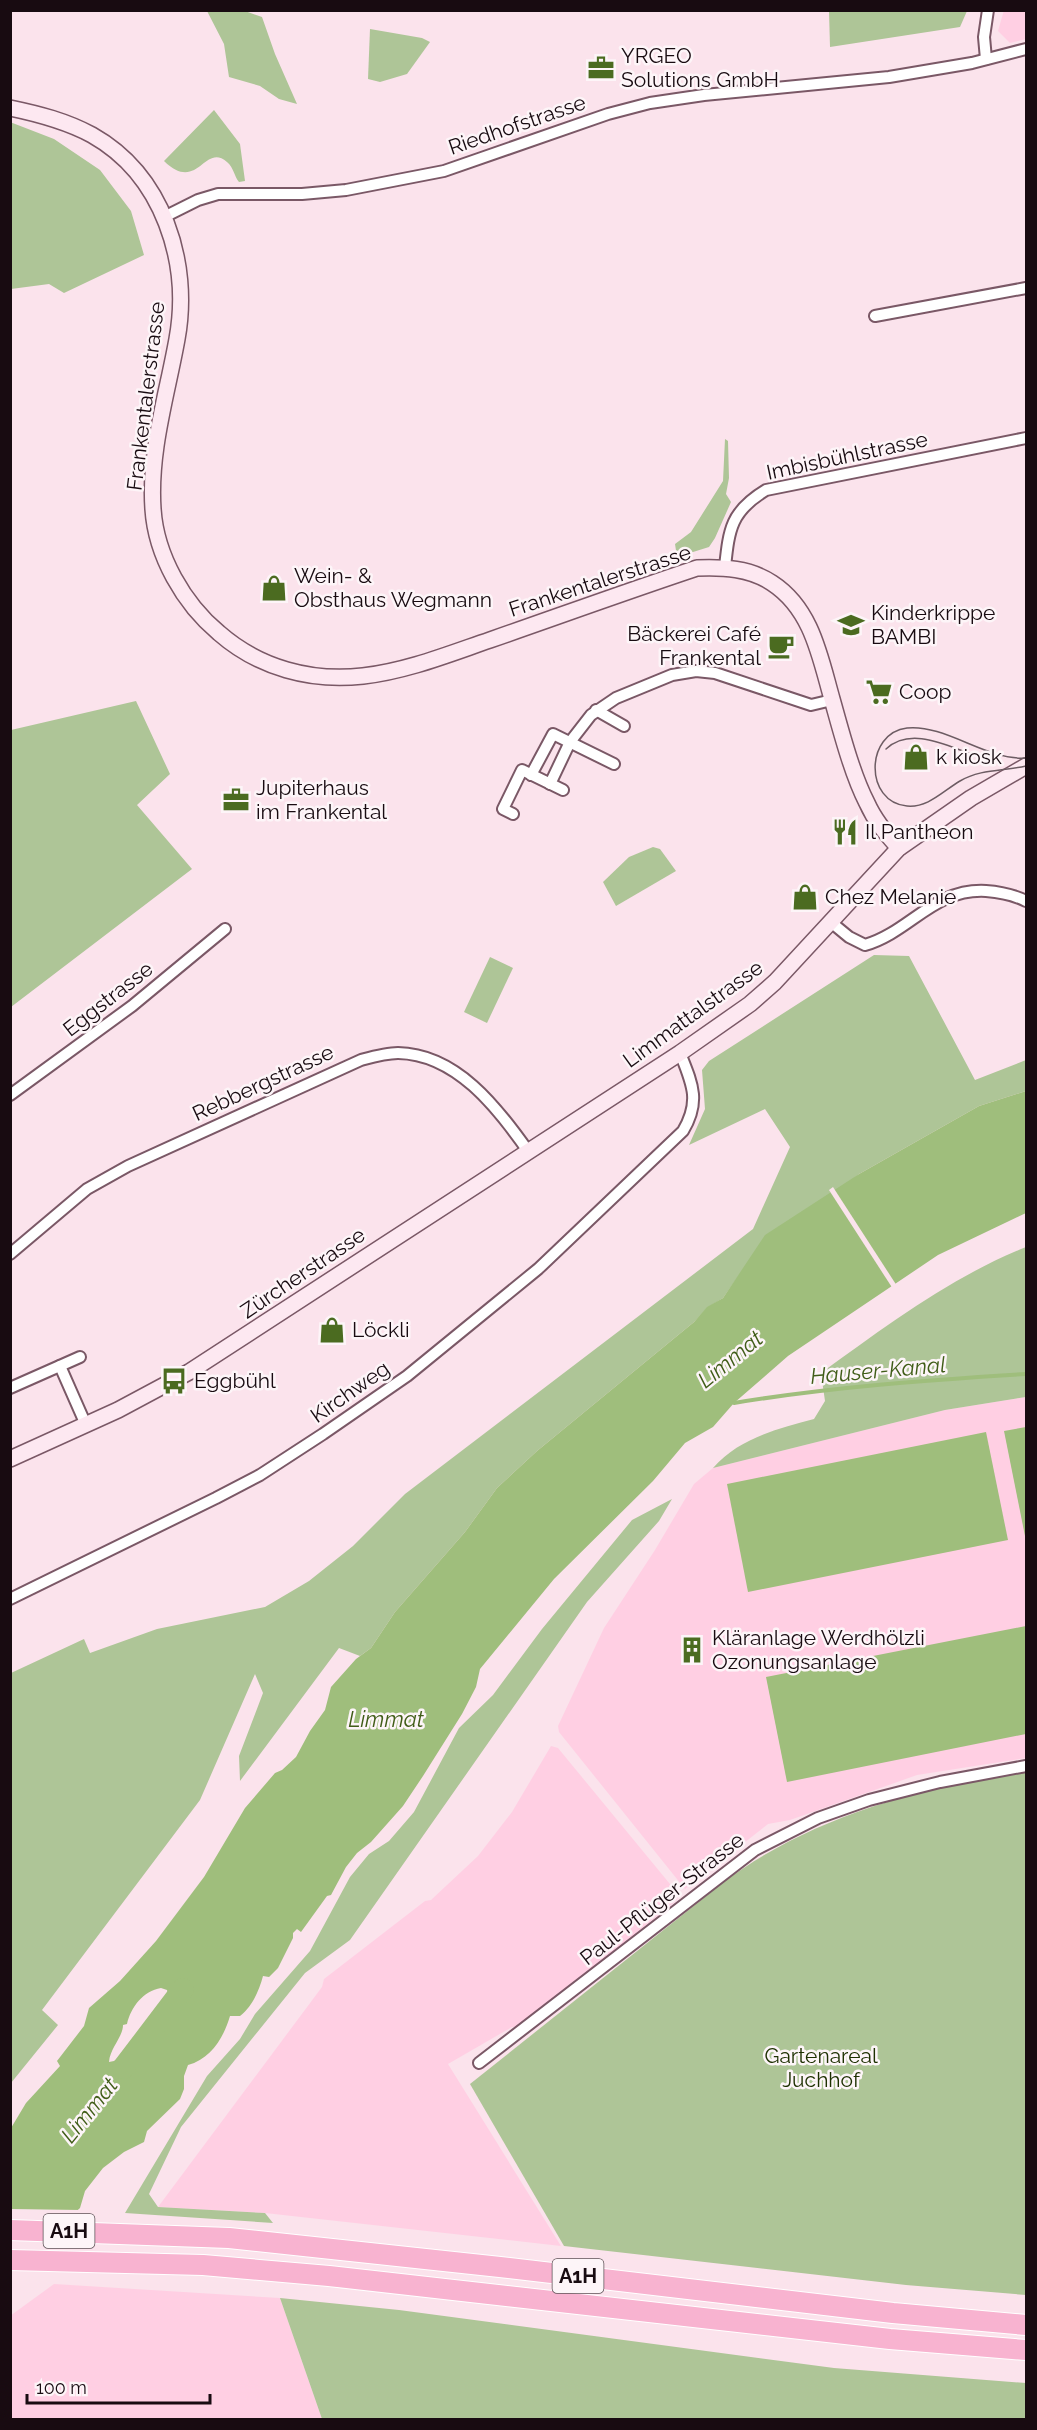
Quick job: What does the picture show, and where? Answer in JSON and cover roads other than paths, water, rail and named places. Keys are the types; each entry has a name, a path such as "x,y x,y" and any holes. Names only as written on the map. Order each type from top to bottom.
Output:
{"highway":[{"name":"A1H","path":"10,2230 229,2238 893,2313 1026,2325"},
{"name":"A1H","path":"10,2260 202,2265 328,2276 890,2339 1026,2350"}],"main road":[{"name":"Frankentalerstrasse","path":"10,108 52,117 90,134 114,150 136,171 150,190 164,217 174,243 180,276 180,308 177,339 153,466 153,511 160,545 178,585 211,626 240,649 266,664 303,674 331,677 380,674 445,655 697,568 725,567 751,573 772,583 790,599 812,631 832,700 866,801 879,826 899,848"},
{"name":"Limmattalstrasse","path":"532,1148 680,1053 750,1004 769,988 832,923 899,848 971,798 1026,766"},
{"name":"Zürcherstrasse","path":"10,1459 142,1398 225,1350 532,1148"}],"street":[{"path":"986,59 984,37 988,10"},
{"name":"Riedhofstrasse","path":"164,217 198,200 218,194 302,194 346,190 444,171 516,148 608,114 650,103 704,95 889,77 1026,49"},
{"path":"875,316 1026,288"},
{"name":"Imbisbühlstrasse","path":"725,567 732,522 745,506 766,490 1026,438"},
{"path":"550,784 570,742 581,725 596,710 641,686 672,675 696,671 715,673 811,705 832,700"},
{"path":"596,710 624,726"},
{"path":"531,775 553,734 614,764"},
{"path":"513,814 503,809 522,770 563,790"},
{"path":"832,923 849,937 865,945 885,936 952,894 977,890 999,891 1026,901"},
{"name":"Eggstrasse","path":"10,1095 140,1000 225,929"},
{"name":"Rebbergstrasse","path":"10,1254 87,1189 128,1166 361,1060 394,1053 425,1057 455,1071 480,1092 532,1148"},
{"name":"Kirchweg","path":"10,1599 260,1475 406,1376 538,1269 683,1131 694,1107 694,1095 680,1053"},
{"path":"10,1388 81,1357"},
{"path":"60,1366 86,1425"},
{"name":"Paul-Pflüger-Strasse","path":"479,2063 754,1850 818,1818 869,1800 940,1782 1026,1766"}],"water":[{"name":"Limmat","path":"1026,1091 1026,1213 938,1255 788,1356 734,1403 713,1427 685,1443 653,1481 554,1579 480,1669 476,1687 462,1714 403,1806 371,1842 357,1853 346,1867 331,1895 327,1896 301,1932 297,1929 293,1933 293,1938 278,1968 269,1977 263,1976 248,2008 240,2016 230,2016 224,2032 210,2052 188,2065 180,2099 147,2131 144,2142 124,2152 103,2168 85,2191 80,2208 11,2271 11,2128 26,2103 60,2066 57,2061 84,2026 89,2008 120,1981 156,1941 204,1877 245,1808 275,1773 282,1770 296,1757 325,1710 331,1687 356,1659 371,1648 395,1612 465,1532 497,1488 537,1451 694,1322 707,1307 723,1298 765,1235 859,1174 979,1106","holes":["161,1988 167,1990 170,2000 160,2024 146,2041 109,2062 123,2025 127,2024 131,2012 143,1996"]},
{"path":"1026,1427 1026,1541 1004,1431"},
{"path":"986,1432 1008,1540 748,1592 727,1484"},
{"path":"1026,1626 1026,1734 787,1782 766,1677"}],"waterway":[{"name":"Hauser-Kanal","path":"734,1403 880,1385 1026,1374"},
{"name":"Limmat","path":"123,2068 183,1989"}],"tram line":[{"path":"1026,758 996,754 937,731 907,728 893,733 883,742 877,754 875,767 877,781 883,793 893,802 915,806 929,802 960,781 976,774 1026,766"},
{"path":"886,749 896,742 918,738 941,743 974,755"}],"place":[{"name":"YRGEO Solutions GmbH","path":"601,68"},
{"name":"Wein- & Obsthaus Wegmann","path":"274,588"},
{"name":"Kinderkrippe BAMBI","path":"851,625"},
{"name":"Bäckerei Café Frankental","path":"781,646"},
{"name":"Coop","path":"879,692"},
{"name":"k kiosk","path":"916,757"},
{"name":"Jupiterhaus im Frankental","path":"236,800"},
{"name":"Il Pantheon","path":"845,832"},
{"name":"Chez Melanie","path":"805,897"},
{"name":"Löckli","path":"332,1330"},
{"name":"Eggbühl","path":"174,1381"},
{"name":"Kläranlage Werdhölzli Ozonungsanlage","path":"692,1650"}],"park label":[{"name":"Gartenareal Juchhof","path":"821,2068"}]}
